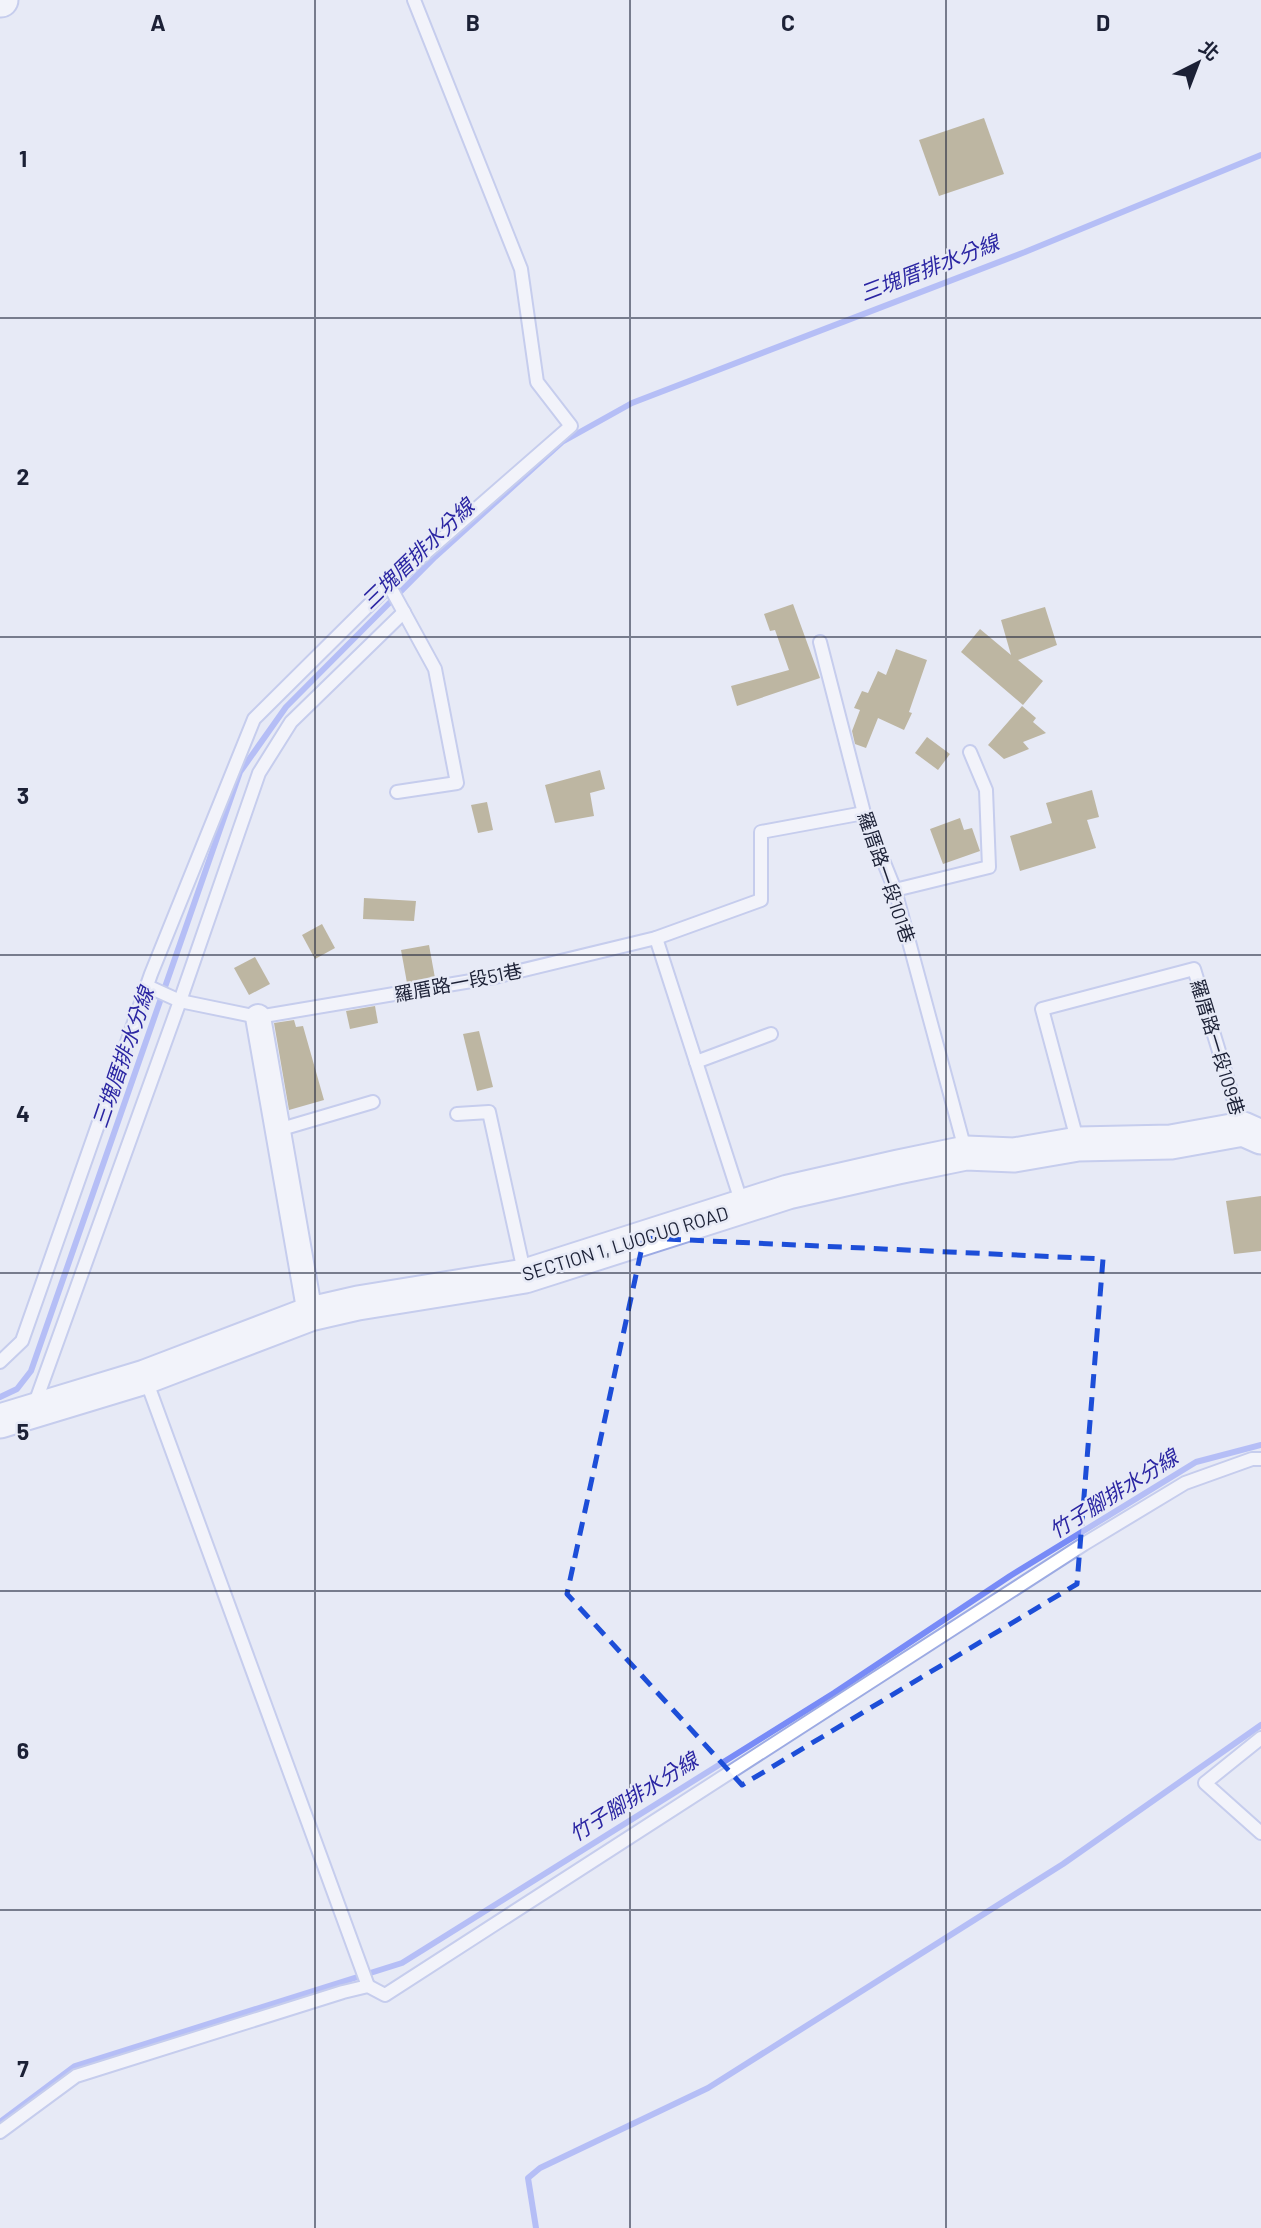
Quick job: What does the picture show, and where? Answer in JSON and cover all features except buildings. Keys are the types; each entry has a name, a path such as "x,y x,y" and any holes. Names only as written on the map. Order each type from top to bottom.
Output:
{"street":[{"path":"258,1017 310,1314"},
{"name":"SECTION 1, LUOCUO ROAD","path":"16,1417 145,1377 310,1314 358,1303 525,1276 788,1192 966,1153 1014,1155 1078,1144 1171,1142 1255,1129"}],"lane":[{"path":"0,1362 22,1341 150,988 254,719 389,585 571,426 537,382 521,269 414,0"},
{"path":"389,585 435,669 457,783 397,792"},
{"path":"16,1417 176,999 259,773 290,722 404,612"},
{"name":"羅厝路一段101巷","path":"820,642 864,813 895,890 966,1153"},
{"path":"895,890 989,867 986,790 970,752"},
{"name":"羅厝路一段51巷","path":"150,988 176,999 258,1017 465,983 656,938 761,900 761,832 864,813"},
{"path":"656,938 743,1206"},
{"name":"羅厝路一段109巷","path":"1078,1144 1042,1009 1194,969 1255,1129"},
{"path":"696,1062 771,1034"},
{"path":"278,1130 373,1101"},
{"path":"457,1114 489,1111 525,1276"},
{"path":"145,1377 368,1986 385,1995 1084,1544 1185,1483 1252,1459 1261,1460"},
{"path":"1261,1738 1205,1783 1261,1833"},
{"path":"0,2132 76,2076 368,1986"}],"highlighted area":[{"path":"644,1238 1103,1259 1077,1584 742,1785 567,1594"}],"waterway":[{"name":"三塊厝排水分線","path":"0,1397 17,1389 31,1371 240,772 286,707 435,557 562,442 632,403 1025,252 1261,155"},
{"name":"竹子腳排水分線","path":"0,2122 75,2066 402,1963 834,1693 1010,1576 1196,1462 1261,1445"},
{"path":"536,2228 528,2178 540,2168 708,2088 1063,1864 1261,1725"}]}
